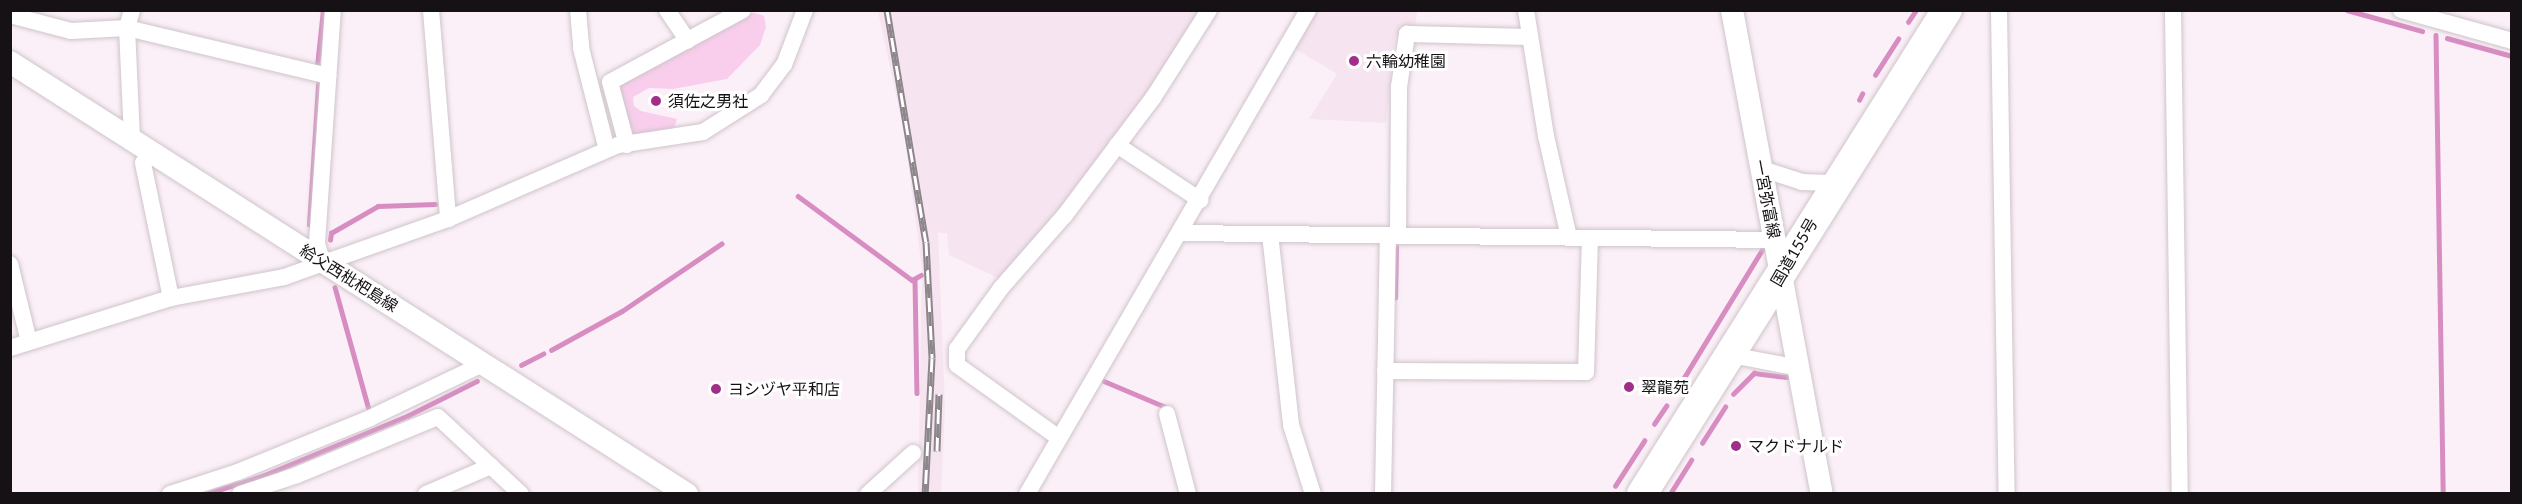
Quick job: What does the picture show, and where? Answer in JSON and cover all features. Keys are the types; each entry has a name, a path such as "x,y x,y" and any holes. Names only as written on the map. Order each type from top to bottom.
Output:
{"highway":[{"name":"国道155号","path":"1642,494 1947,10"}],"main road":[{"name":"一宮弥富線","path":"1732,10 1822,494"},
{"name":"給父西枇杷島線","path":"10,62 687,494"}],"street":[{"path":"132,10 127,28 143,163 171,298"},
{"path":"322,261 317,243 333,10"},
{"path":"431,10 448,219"},
{"path":"578,10 581,48 607,150"},
{"path":"667,10 688,41"},
{"path":"627,145 610,82 743,10"},
{"path":"10,348 171,298 284,277 322,261 448,219 607,150 703,132 752,103 784,65 805,10"},
{"path":"1059,438 957,365 957,349 1001,288 1065,215 1190,44 1209,10"},
{"path":"1027,494 1200,200 1308,10"},
{"path":"1526,10 1569,237"},
{"path":"1999,10 2007,494"},
{"path":"2173,10 2180,494"},
{"path":"2401,10 2433,15 2511,41"},
{"path":"10,15 71,31 127,28 328,76"},
{"path":"1383,494 1385,371 1399,87 1407,34 1530,37"},
{"path":"1117,145 1200,200"},
{"path":"1762,170 1803,182 1836,183"},
{"path":"1180,233 1775,240"},
{"path":"1270,234 1291,425 1313,494"},
{"path":"1385,371 1586,372 1590,238"},
{"path":"10,264 29,342"},
{"path":"1731,356 1799,368"},
{"path":"170,494 238,472 370,418 485,363"},
{"path":"1167,414 1188,494"},
{"path":"240,494 297,475 438,417 521,494"},
{"path":"868,494 914,453"},
{"path":"426,494 491,466"}],"shaded area":[{"path":"878,11 1202,11 1187,39 1078,188 1000,279 949,255 947,233 938,233 945,407 941,493 918,493 922,269 904,132"},
{"name":"六輪幼稚園","path":"1316,11 1417,11 1415,27 1404,36 1395,35 1386,123 1309,119 1337,74 1294,48"},
{"path":"755,13 764,16 766,27 760,45 727,79 673,89 649,88 633,97 634,106 641,111 677,119 672,133 630,135 617,85 743,16"}],"waterway":[{"path":"317,66 323,10"},
{"path":"1908,22 1916,10"},
{"path":"2347,10 2422,31"},
{"path":"2436,35 2443,494"},
{"path":"2447,38 2512,56"},
{"path":"1875,75 1898,39"},
{"path":"309,225 318,84"},
{"path":"1859,100 1862,94"},
{"path":"798,196 912,280 921,275"},
{"path":"330,240 331,233 378,206 435,204"},
{"path":"551,350 622,311 721,244"},
{"path":"1395,298 1396,247"},
{"path":"1674,394 1762,250"},
{"path":"915,280 917,393"},
{"path":"335,287 370,413"},
{"path":"521,365 543,354"},
{"path":"1733,394 1754,373 1787,377"},
{"path":"206,494 262,476 407,416 477,381"},
{"path":"1104,381 1168,408"},
{"path":"1654,424 1666,406"},
{"path":"1702,443 1725,407"},
{"path":"1615,486 1644,441"},
{"path":"1670,494 1691,460"}],"railway":[{"path":"887,10 926,242 932,358 925,494"},
{"path":"937,451 939,394"}],"place":[{"name":"六輪幼稚園","path":"1354,61"},
{"name":"須佐之男社","path":"656,101"},
{"name":"翠龍苑","path":"1629,387"},
{"name":"ヨシヅヤ平和店","path":"716,389"},
{"name":"マクドナルド","path":"1736,446"}]}
